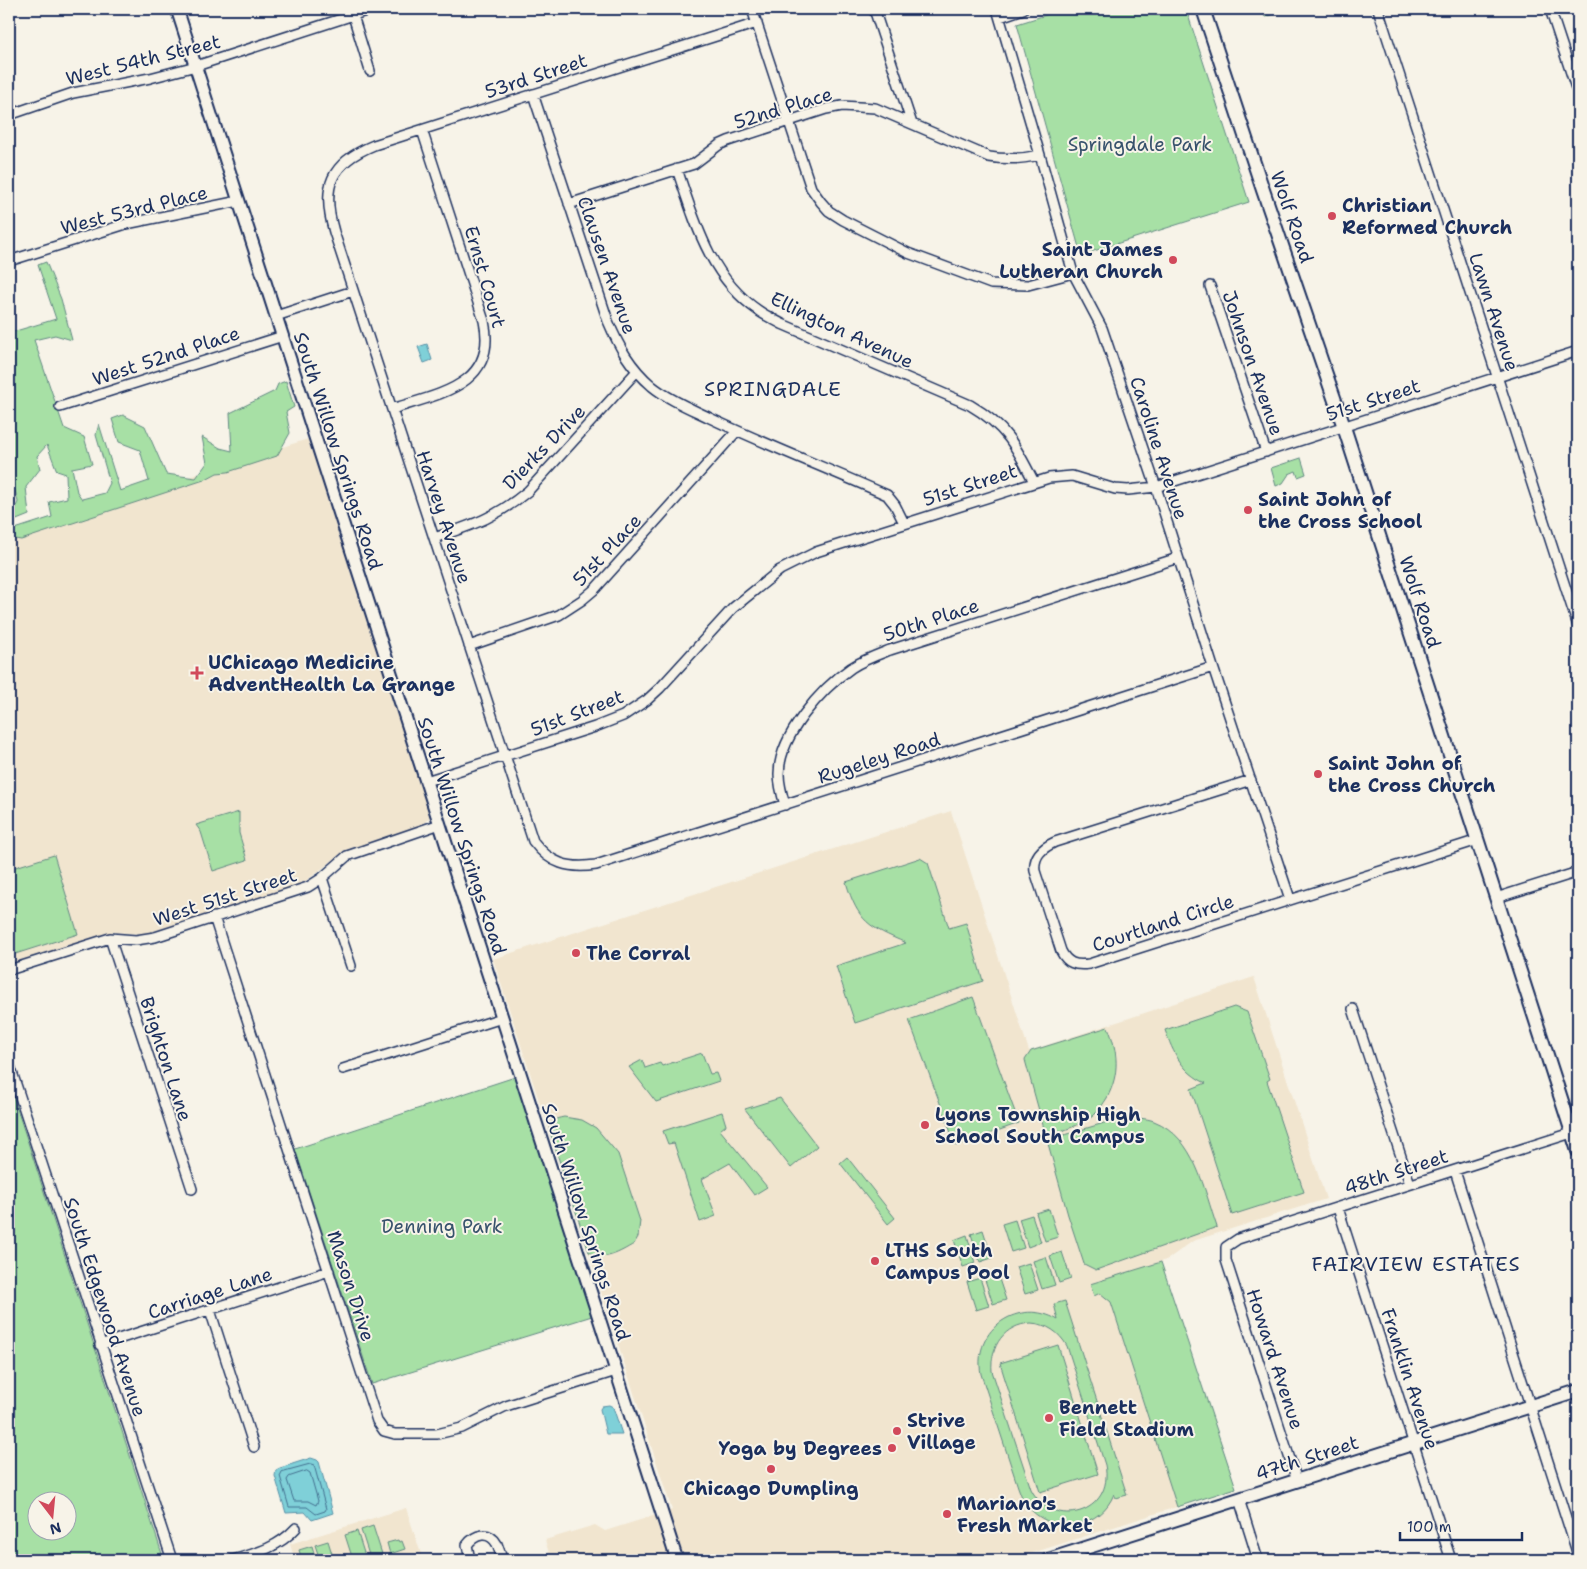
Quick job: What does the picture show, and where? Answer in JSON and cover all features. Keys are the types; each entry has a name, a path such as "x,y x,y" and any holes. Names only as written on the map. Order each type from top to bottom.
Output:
{"main road":[{"name":"Wolf Road","path":"1203,9 1344,427 1496,898 1575,1132 1578,1151"},
{"name":"47th Street","path":"1048,1560 1065,1558 1239,1499 1578,1391"}],"street":[{"name":"South Willow Springs Road","path":"177,9 677,1560"},
{"name":"West 54th Street","path":"9,114 73,93 150,78 196,66 352,12 372,9"},
{"path":"752,9 811,188 825,207 843,220 908,253 991,284 1028,285 1073,273"},
{"path":"874,9 912,124"},
{"path":"998,13 1024,9"},
{"name":"Lawn Avenue","path":"1378,9 1578,626"},
{"path":"1550,9 1578,94"},
{"path":"352,12 370,71"},
{"name":"Caroline Avenue","path":"998,13 1073,273 1102,328 1156,487 1290,899"},
{"name":"53rd Street","path":"334,175 346,160 363,150 757,23"},
{"name":"Clausen Avenue","path":"533,94 608,321 620,348 637,371 653,387 737,431 886,495 895,505 904,523"},
{"name":"52nd Place","path":"569,204 694,164 728,141 826,109 842,106 875,108 988,156 1003,159 1020,159 1040,155"},
{"name":"Ernst Court","path":"392,409 452,390 463,383 479,367 487,346 484,321 422,130"},
{"name":"Ellington Avenue","path":"677,169 704,243 715,266 740,295 758,310 782,324 970,405 983,413 996,422 1008,435 1034,482"},
{"name":"Harvey Avenue","path":"334,175 328,196 329,213 353,291 533,841 539,850 553,860"},
{"name":"West 53rd Place","path":"9,261 126,224 239,201"},
{"name":"Johnson Avenue","path":"1210,286 1266,452"},
{"path":"276,316 353,291"},
{"name":"West 52nd Place","path":"60,407 283,336"},
{"name":"51st Street","path":"426,781 611,721 635,709 660,688 733,608 780,570 816,552 1034,482 1058,477 1072,476 1115,489 1128,490 1156,487 1578,351"},
{"name":"Dierks Drive","path":"434,538 487,519 528,492 637,371"},
{"name":"51st Place","path":"469,646 559,616 582,600 595,589 737,431"},
{"name":"50th Place","path":"785,805 780,788 779,774 785,748 807,709 824,690 852,668 890,650 1178,558"},
{"name":"Rugeley Road","path":"553,860 562,865 596,865 1213,667"},
{"name":"Courtland Circle","path":"1251,780 1055,842 1047,845 1040,851 1034,864 1035,871 1064,958 1075,964 1089,964 1478,840"},
{"name":"West 51st Street","path":"9,970 110,938 144,939 308,888 347,856 440,824"},
{"path":"1496,898 1578,872"},
{"path":"322,878 351,966"},
{"name":"Mason Drive","path":"214,917 377,1421 384,1430 395,1434 437,1434 462,1428 506,1406 616,1371"},
{"name":"Brighton Lane","path":"110,938 192,1189"},
{"path":"1353,1009 1410,1184"},
{"path":"343,1069 502,1018"},
{"name":"South Edgewood Avenue","path":"9,1063 172,1560"},
{"name":"48th Street","path":"1226,1247 1238,1239 1575,1132"},
{"path":"1456,1170 1578,1555"},
{"name":"Franklin Avenue","path":"1338,1208 1452,1560"},
{"name":"Howard Avenue","path":"1226,1247 1226,1260 1298,1481"},
{"name":"Carriage Lane","path":"100,1344 329,1271"},
{"path":"210,1310 254,1447"},
{"path":"1239,1499 1258,1560"},
{"path":"233,1560 267,1550 280,1543 296,1528"},
{"path":"470,1560 467,1545 471,1539 482,1534 490,1536 497,1544 502,1560"}],"shaded area":[{"name":"UChicago Medicine AdventHealth La Grange","path":"308,439 430,817 422,825 346,850 299,885 151,932 142,934 112,932 9,965 9,534"},
{"name":"Lyons Township High School South Campus","path":"951,811 1029,1051 1254,977 1326,1199 1193,1241 1161,1262 1236,1488 1026,1555 1027,1558 1021,1560 551,1560 545,1540 595,1525 605,1531 672,1510 493,959"},
{"path":"406,1508 423,1560 295,1560 290,1544"}],"green space":[{"name":"Springdale Park","path":"1065,9 1186,9 1249,202 1081,255 1017,24"},
{"path":"1262,9 1283,9 1284,11 1265,17"},
{"path":"46,262 61,299 72,340 55,335 34,340 64,428 84,437 92,464 72,468 77,492 82,499 105,493 110,483 96,435 99,424 120,491 149,481 140,450 119,442 112,419 123,415 145,426 166,474 196,478 207,463 202,437 220,448 232,451 230,413 275,391 278,384 286,381 294,407 286,412 290,433 277,456 228,472 217,473 204,480 21,540 9,538 9,531 52,517 49,502 67,498 66,474 57,471 47,445 37,456 40,469 26,487 29,515 9,523 18,502 13,483 9,482 9,333 56,319 38,265"},
{"path":"1301,458 1306,474 1298,477 1296,471 1289,474 1283,483 1276,486 1271,468"},
{"path":"239,812 239,833 247,860 213,871 201,832 196,825"},
{"path":"54,855 78,934 9,956 9,869"},
{"path":"920,858 928,863 949,928 966,923 983,981 855,1023 836,966 906,943 867,922 855,906 846,882"},
{"path":"973,997 1019,1123 956,1146 909,1020"},
{"path":"1234,1007 1247,1012 1270,1079 1267,1081 1304,1192 1232,1215 1191,1089 1206,1083 1185,1068 1175,1054 1165,1030"},
{"path":"1108,1027 1116,1054 1116,1071 1107,1098 1097,1112 1088,1120 1046,1136 1025,1060 1031,1051"},
{"path":"702,1053 710,1074 716,1073 719,1081 656,1102 629,1067 642,1060 645,1068 660,1063 662,1066"},
{"name":"Denning Park","path":"515,1077 592,1316 372,1384 295,1149"},
{"path":"9,1084 164,1560 9,1560"},
{"path":"780,1098 817,1146 791,1168 745,1109"},
{"path":"722,1112 726,1125 720,1130 767,1187 754,1195 730,1163 702,1179 716,1216 700,1222 674,1143 668,1144 663,1131"},
{"path":"564,1117 582,1120 596,1128 618,1154 640,1221 638,1237 634,1244 611,1255 600,1257 589,1252 549,1129 554,1120"},
{"path":"1127,1118 1154,1121 1168,1129 1179,1139 1189,1152 1196,1166 1217,1227 1096,1270 1084,1264 1047,1140 1114,1120"},
{"path":"847,1157 895,1218 888,1224 840,1163"},
{"path":"1049,1209 1058,1237 1045,1241 1036,1213"},
{"path":"1032,1215 1041,1242 1028,1247 1019,1219"},
{"path":"1015,1220 1024,1248 1011,1252 1002,1224"},
{"path":"983,1230 992,1258 980,1262 971,1234"},
{"path":"967,1235 975,1263 963,1267 954,1240"},
{"path":"1062,1252 1071,1279 1059,1283 1050,1256"},
{"path":"1046,1257 1055,1285 1042,1289 1033,1261"},
{"path":"1161,1262 1236,1488 1177,1507 1111,1302 1100,1293 1094,1296 1090,1284"},
{"path":"1029,1263 1038,1290 1025,1294 1016,1267"},
{"path":"997,1273 1006,1300 993,1304 984,1277"},
{"path":"980,1278 989,1306 976,1310 967,1282"},
{"path":"1065,1301 1127,1495 1116,1498 1114,1494 1108,1505 1099,1514 1077,1524 1065,1525 1041,1518 1025,1502 1018,1487 981,1374 980,1358 984,1343 991,1331 1002,1321 1015,1315 1029,1312 1043,1314 1058,1320 1054,1304","holes":["1031,1323 1042,1325 1052,1330 1067,1346 1105,1465 1106,1482 1101,1495 1092,1505 1080,1511 1067,1513 1053,1510 1041,1502 1031,1489 992,1371 993,1353 1001,1338 1013,1328"]},
{"name":"Bennett Field Stadium","path":"1058,1345 1098,1474 1040,1492 1000,1363"},
{"path":"373,1526 382,1554 370,1558 361,1530"},
{"path":"357,1531 366,1559 353,1560 345,1535"},
{"path":"398,1540 399,1542 402,1541 405,1549 390,1554 387,1543"},
{"path":"328,1541 334,1560 320,1560 315,1545"},
{"path":"312,1546 316,1560 302,1560 299,1550"}],"water":[{"path":"427,344 432,360 424,363 418,347"},
{"path":"609,1405 613,1407 622,1434 606,1434 600,1409 602,1406"},
{"path":"311,1458 319,1462 333,1513 312,1520 305,1512 286,1513 275,1476 276,1470 280,1468"}],"place":[{"name":"Christian Reformed Church","path":"1332,216"},
{"name":"Saint James Lutheran Church","path":"1173,260"},
{"name":"Saint John of the Cross School","path":"1248,510"},
{"name":"UChicago Medicine AdventHealth La Grange","path":"197,673"},
{"name":"Saint John of the Cross Church","path":"1318,774"},
{"name":"The Corral","path":"576,953"},
{"name":"Lyons Township High School South Campus","path":"925,1125"},
{"name":"LTHS South Campus Pool","path":"875,1261"},
{"name":"Bennett Field Stadium","path":"1049,1418"},
{"name":"Strive Village","path":"897,1431"},
{"name":"Yoga by Degrees","path":"892,1448"},
{"name":"Chicago Dumpling","path":"771,1469"},
{"name":"Mariano's Fresh Market","path":"947,1514"}],"district":[{"name":"SPRINGDALE","path":"773,389"},
{"name":"FAIRVIEW ESTATES","path":"1416,1264"}]}
